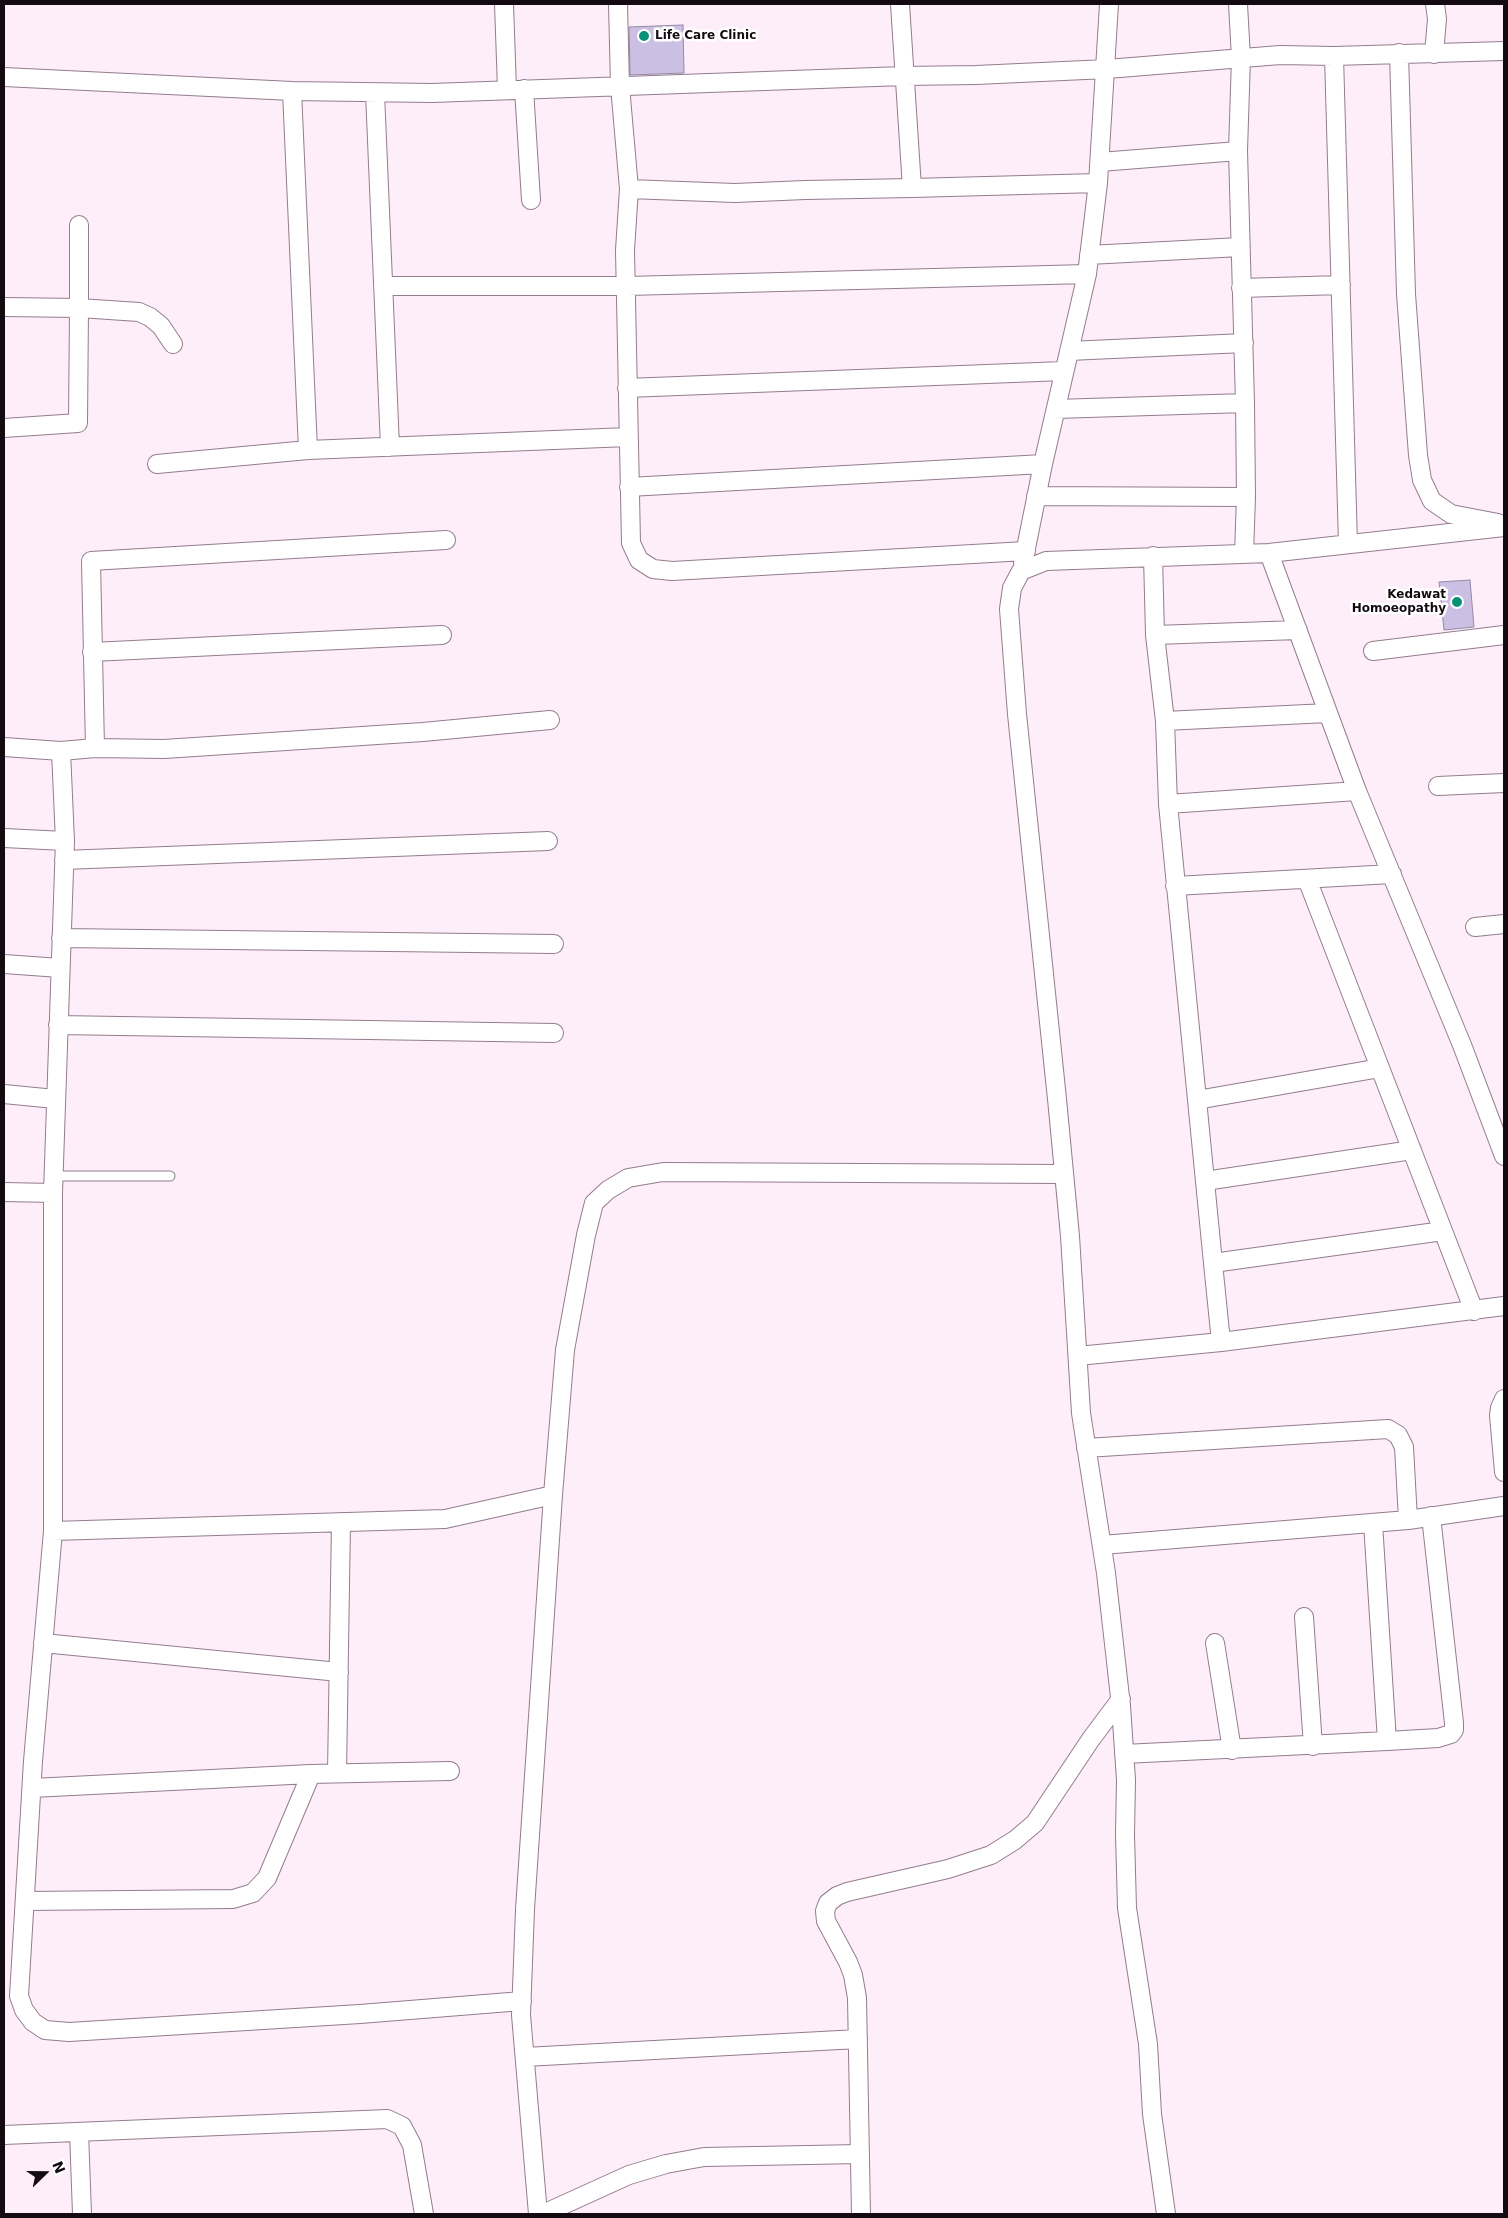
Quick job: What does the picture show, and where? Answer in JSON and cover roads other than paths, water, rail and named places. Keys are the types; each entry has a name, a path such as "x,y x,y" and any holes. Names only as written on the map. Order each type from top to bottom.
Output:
{"street":[{"path":"504,4 531,200"},
{"path":"618,4 620,86 629,189 625,250 631,543 639,560 653,569 672,571 1026,551"},
{"path":"900,4 903,76 912,188"},
{"path":"1109,4 1100,162 1086,274 1036,496 1026,551 1021,571 1012,588 1010,618 1022,768 1064,1174 1081,1413 1102,1545 1121,1699 1128,1908 1148,2044 1152,2114 1166,2214"},
{"path":"1238,4 1241,58 1238,151 1245,402 1246,497 1244,554"},
{"path":"1434,54 1437,18 1435,4"},
{"path":"4,77 292,92 375,93 976,75 1106,69 1280,55 1334,56 1504,51"},
{"path":"1400,53 1406,294 1418,455 1422,480 1432,502 1451,514 1504,526"},
{"path":"1334,56 1348,544"},
{"path":"292,92 308,450"},
{"path":"375,93 390,447"},
{"path":"1100,162 1238,151"},
{"path":"629,189 735,193 1098,183"},
{"path":"4,428 78,423 79,225"},
{"path":"1089,255 1240,247"},
{"path":"383,286 627,286 1086,274"},
{"path":"1241,288 1341,285"},
{"path":"4,308 79,308 139,312 160,326 173,344"},
{"path":"1069,350 1244,344"},
{"path":"627,388 1064,371"},
{"path":"1056,409 1245,402"},
{"path":"157,464 308,450 628,437"},
{"path":"629,487 1043,464"},
{"path":"1036,496 1246,497"},
{"path":"1021,571 1046,561 1270,553 1504,526"},
{"path":"95,748 91,561 446,540"},
{"path":"1270,553 1357,791 1459,1036 1504,1156"},
{"path":"1153,556 1155,635 1164,721 1168,804 1175,886 1221,1342"},
{"path":"1155,635 1298,630"},
{"path":"92,652 442,634"},
{"path":"1373,651 1504,635"},
{"path":"1164,721 1327,712"},
{"path":"4,747 61,751 95,748 164,749 423,732 550,720"},
{"path":"61,751 65,841 53,1185 53,1531 32,1788 19,1996 32,2022 45,2030 69,2032 360,2014 522,2001"},
{"path":"1438,786 1504,783"},
{"path":"1168,804 1357,791"},
{"path":"4,838 65,841"},
{"path":"64,860 548,841"},
{"path":"1175,886 1392,874"},
{"path":"1306,879 1474,1311"},
{"path":"1475,926 1504,924"},
{"path":"61,938 554,944"},
{"path":"4,964 60,968"},
{"path":"58,1025 554,1033"},
{"path":"1197,1100 1380,1068"},
{"path":"4,1094 55,1099"},
{"path":"1205,1181 1412,1150"},
{"path":"538,2214 524,2057 522,2001 525,1908 553,1495 565,1350 582,1254 594,1203 608,1190 628,1178 663,1172 1064,1174"},
{"path":"4,1192 53,1185"},
{"path":"1213,1263 1443,1232"},
{"path":"1078,1356 1221,1342 1504,1306"},
{"path":"1504,1399 1499,1415 1504,1472"},
{"path":"1086,1448 1388,1429 1398,1435 1404,1447 1408,1520"},
{"path":"53,1531 445,1519 553,1495"},
{"path":"1102,1545 1408,1520 1504,1506"},
{"path":"1124,1754 1313,1746 1445,1737 1454,1730 1431,1516"},
{"path":"336,1773 341,1522"},
{"path":"1374,1523 1388,1741"},
{"path":"1304,1617 1313,1746"},
{"path":"44,1642 338,1672"},
{"path":"1215,1643 1232,1750"},
{"path":"861,2214 857,1998 853,1975 826,1921 825,1911 828,1903 847,1892 948,1869 991,1855 1015,1840 1035,1823 1091,1739 1121,1699"},
{"path":"32,1788 312,1774 450,1770"},
{"path":"25,1901 233,1899 253,1893 267,1878 312,1774"},
{"path":"524,2057 858,2039"},
{"path":"4,2135 387,2119 402,2126 412,2145 424,2214"},
{"path":"79,2132 82,2214"},
{"path":"543,2214 629,2175 666,2164 704,2157 860,2154"}],"lane":[{"path":"53,1185 170,1176"}],"place":[{"name":"Life Care Clinic","path":"644,36"},
{"name":"Kedawat Homoeopathy","path":"1457,602"}]}
